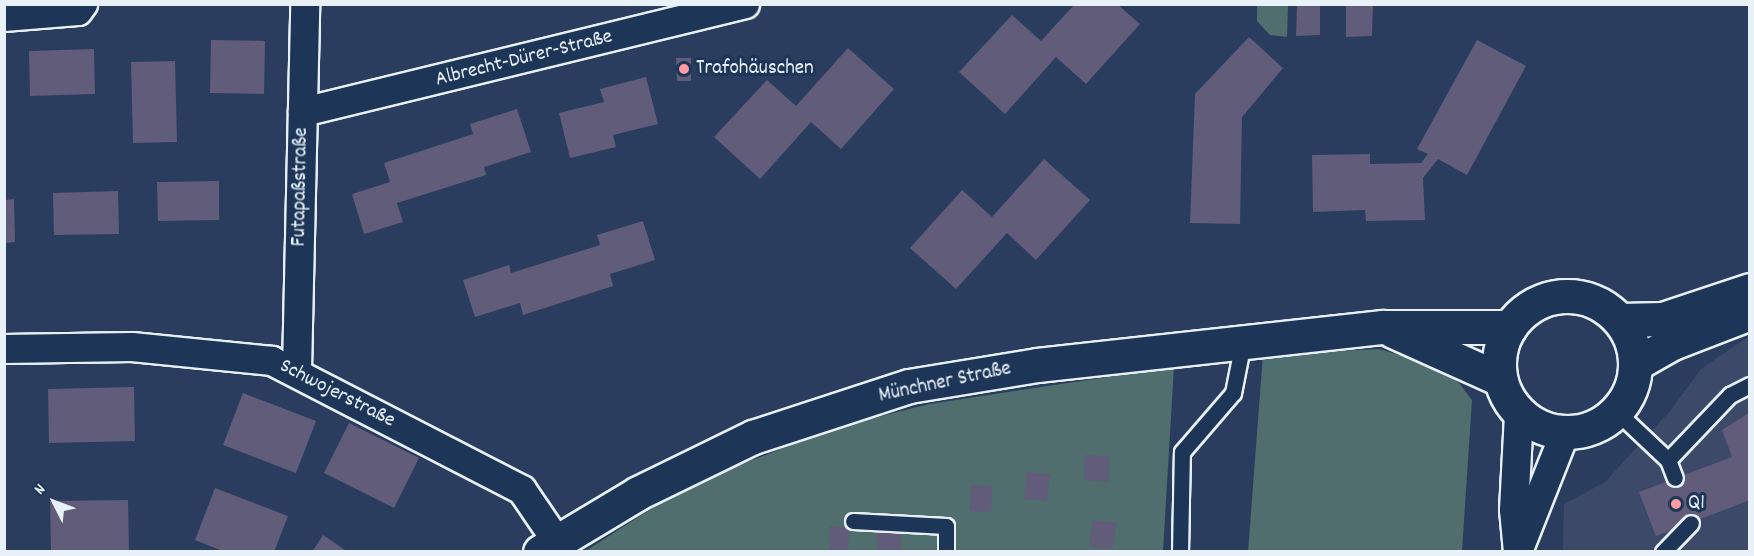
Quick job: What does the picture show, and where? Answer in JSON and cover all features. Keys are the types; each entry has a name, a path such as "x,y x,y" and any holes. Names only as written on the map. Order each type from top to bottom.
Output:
{"main road":[{"path":"1620,320 1663,319 1749,290"},
{"path":"1570,295 1593,300 1620,320 1632,341 1637,363 1629,394 1616,411 1601,424 1565,432 1536,426 1519,413 1500,379 1499,361 1510,327 1536,304 1570,295"},
{"path":"1637,363 1672,343 1749,313"},
{"path":"1383,327 1500,379"},
{"name":"Münchner Straße","path":"548,546 638,493 753,437 909,386 1037,365 1383,327 1510,327"}],"street":[{"path":"4,17 78,11 83,4"},
{"name":"Futapaßstraße","path":"297,370 305,4"},
{"name":"Albrecht-Dürer-Straße","path":"303,112 689,11 745,4"},
{"name":"Schwojerstraße","path":"4,349 132,347 272,361 297,370 522,490 548,546"},
{"path":"1518,552 1514,510 1519,413"},
{"path":"1518,552 1565,432"}],"lane":[{"path":"1180,552 1182,452 1233,393 1243,342"},
{"path":"1668,460 1730,394 1749,385"},
{"path":"1616,411 1668,460 1675,478"},
{"path":"853,521 946,526 946,552"},
{"path":"1663,552 1691,523"}],"shaded area":[{"path":"1749,336 1749,551 1563,552 1564,504 1605,482 1670,411 1701,369"}],"green space":[{"path":"1257,5 1288,5 1287,37 1270,35 1257,21"},
{"path":"1380,349 1436,367 1459,383 1472,400 1462,551 1248,552 1263,354"},
{"path":"1174,367 1163,551 584,552 685,487 831,429 929,404"}],"building":[{"path":"1297,4 1320,4 1320,35 1296,36"},
{"path":"1346,4 1373,4 1372,36 1346,37"},
{"path":"1074,5 1118,5 1140,24 1086,84 1056,57 1005,114 959,72 1012,15 1041,41"},
{"path":"1249,37 1283,68 1242,117 1240,224 1190,223 1195,94"},
{"path":"211,40 265,41 264,94 210,93"},
{"path":"1477,40 1526,66 1467,175 1438,159 1423,178 1425,220 1366,221 1365,210 1313,212 1312,155 1370,154 1370,164 1421,163 1428,154 1417,149"},
{"path":"848,48 894,89 841,149 811,122 760,179 714,137 767,80 796,106"},
{"path":"94,49 95,94 30,96 29,51"},
{"name":"Trafohäuschen","path":"676,58 691,58 691,81 677,81"},
{"path":"175,61 177,142 133,143 131,62"},
{"path":"646,77 658,124 613,135 616,147 570,158 559,113 604,102 600,89"},
{"path":"517,109 531,152 484,167 486,175 397,203 403,222 364,234 352,194 390,182 384,163 473,134 470,124"},
{"path":"1044,159 1090,200 1036,260 1007,233 956,289 910,248 962,190 992,217"},
{"path":"219,181 219,220 158,221 157,182"},
{"path":"118,191 119,234 54,235 53,193"},
{"path":"14,199 15,242 5,243 5,200"},
{"path":"643,221 655,260 610,274 613,286 523,315 520,303 475,317 463,280 509,265 511,273 600,245 597,235"},
{"path":"134,387 135,441 49,443 48,389"},
{"path":"243,393 316,421 296,473 223,445"},
{"path":"1750,412 1750,500 1656,536 1639,492 1732,457 1722,430"},
{"path":"349,423 419,458 394,508 324,473"},
{"path":"1085,455 1110,457 1108,482 1084,480"},
{"path":"1027,472 1050,474 1047,501 1024,499"},
{"path":"971,485 992,486 991,512 969,511"},
{"path":"215,488 288,516 274,552 225,552 195,540"},
{"path":"128,500 129,552 51,552 50,501"},
{"path":"1093,520 1117,523 1112,549 1089,547"},
{"path":"830,526 849,527 848,552 829,552"},
{"path":"877,531 901,532 901,552 877,552"},
{"path":"323,535 348,552 312,552"}],"place":[{"name":"Trafohäuschen","path":"684,69"},
{"name":"Q1","path":"1676,504"}]}
